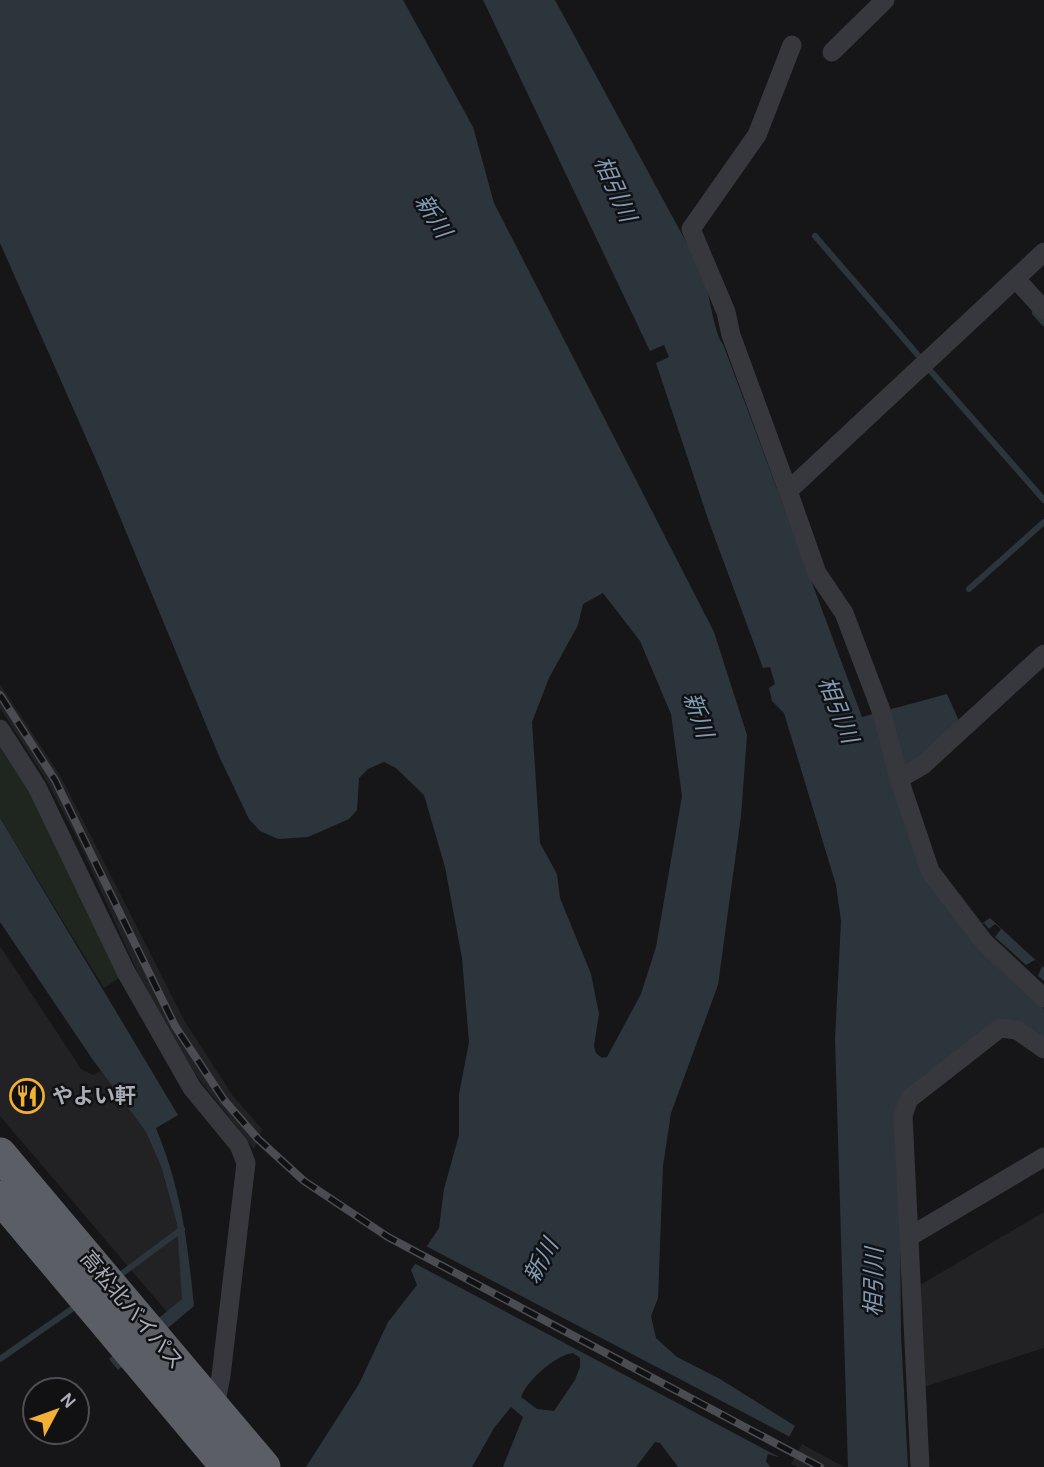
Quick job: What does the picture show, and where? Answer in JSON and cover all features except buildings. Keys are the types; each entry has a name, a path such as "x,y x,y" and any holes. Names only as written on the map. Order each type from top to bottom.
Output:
{"highway":[{"name":"高松北バイパス","path":"0,1154 218,1445"},
{"name":"高松北バイパス","path":"0,1197 218,1445 264,1467"}],"street":[{"path":"832,52 885,0"},
{"path":"792,45 757,135 691,229 726,312 731,335 817,573 844,613 882,713 897,774 930,871 974,930 1044,998"},
{"path":"789,491 1044,252"},
{"path":"1016,279 1044,310"},
{"path":"897,774 923,765 1044,654"},
{"path":"0,729 37,787 132,983 192,1088 239,1145 246,1163 221,1376 218,1445"},
{"path":"920,1467 903,1115 909,1099 1000,1028 1017,1030 1044,1049"},
{"path":"909,1237 1044,1157"}],"shaded area":[{"path":"0,684 61,777 184,1020 233,1096 262,1129 254,1149 192,1070 168,1030 137,971 78,840 48,783 0,708"},
{"path":"0,744 31,793 119,978 104,988 0,818"},
{"path":"0,946 81,1069 93,1075 101,1071 146,1132 161,1166 177,1224 182,1299 167,1312 0,1116"},
{"path":"1044,1212 1044,1348 924,1387 920,1285"},
{"path":"802,1444 844,1467 798,1467 791,1464"}],"water":[{"name":"新川","path":"0,0 403,0 473,127 494,203 714,632 747,735 741,816 718,985 671,1113 663,1166 658,1298 651,1316 656,1338 677,1357 720,1379 795,1426 778,1457 768,1454 766,1461 770,1467 678,1467 660,1443 655,1442 636,1467 503,1467 523,1417 511,1407 494,1428 472,1467 306,1467 359,1384 388,1322 417,1285 411,1270 439,1228 444,1189 459,1135 459,1094 469,1042 462,958 445,867 424,795 396,768 384,762 368,769 359,778 357,810 349,819 308,837 278,839 260,831 249,819 219,756 100,469 0,243","holes":["603,593 640,641 671,714 682,796 656,947 641,994 607,1057 602,1058 596,1053 594,1046 599,1014 591,974 560,898 557,874 540,843 532,722 549,678 578,625 583,604","573,1353 580,1358 580,1367 575,1380 554,1411 537,1409 521,1397 529,1383 543,1369 559,1358"]},
{"name":"相引川","path":"483,0 555,0 704,275 717,332 862,717 947,694 959,721 914,763 891,772 968,933 990,918 1044,968 1044,1038 999,1022 899,1122 901,1334 908,1467 848,1467 835,1039 841,921 836,885 784,713 772,701 769,688 775,684 770,667 763,668 709,522 656,363 669,357 664,345 650,351"},
{"path":"0,818 178,1115 156,1128 172,1174 182,1216 194,1306 118,1370 109,1359 182,1299 177,1224 161,1166 146,1132 93,1060 0,922"}],"pier":[{"path":"984,923 989,929 995,924 1001,929 995,937 1026,965 1035,960 1042,966 1038,976 1044,981 1044,1009 968,934"},
{"path":"424,1245 792,1438 781,1458 412,1262"}],"waterway":[{"path":"815,236 923,361"},
{"path":"1035,313 1044,323"},
{"path":"928,368 1044,500"},
{"path":"969,589 1044,522"},
{"path":"116,1278 182,1229"},
{"path":"0,1359 79,1304"}],"railway":[{"path":"0,695 55,780 175,1026 224,1100 258,1139 304,1181 388,1237 820,1467"}],"place":[{"name":"やよい軒","path":"27,1096"}]}
